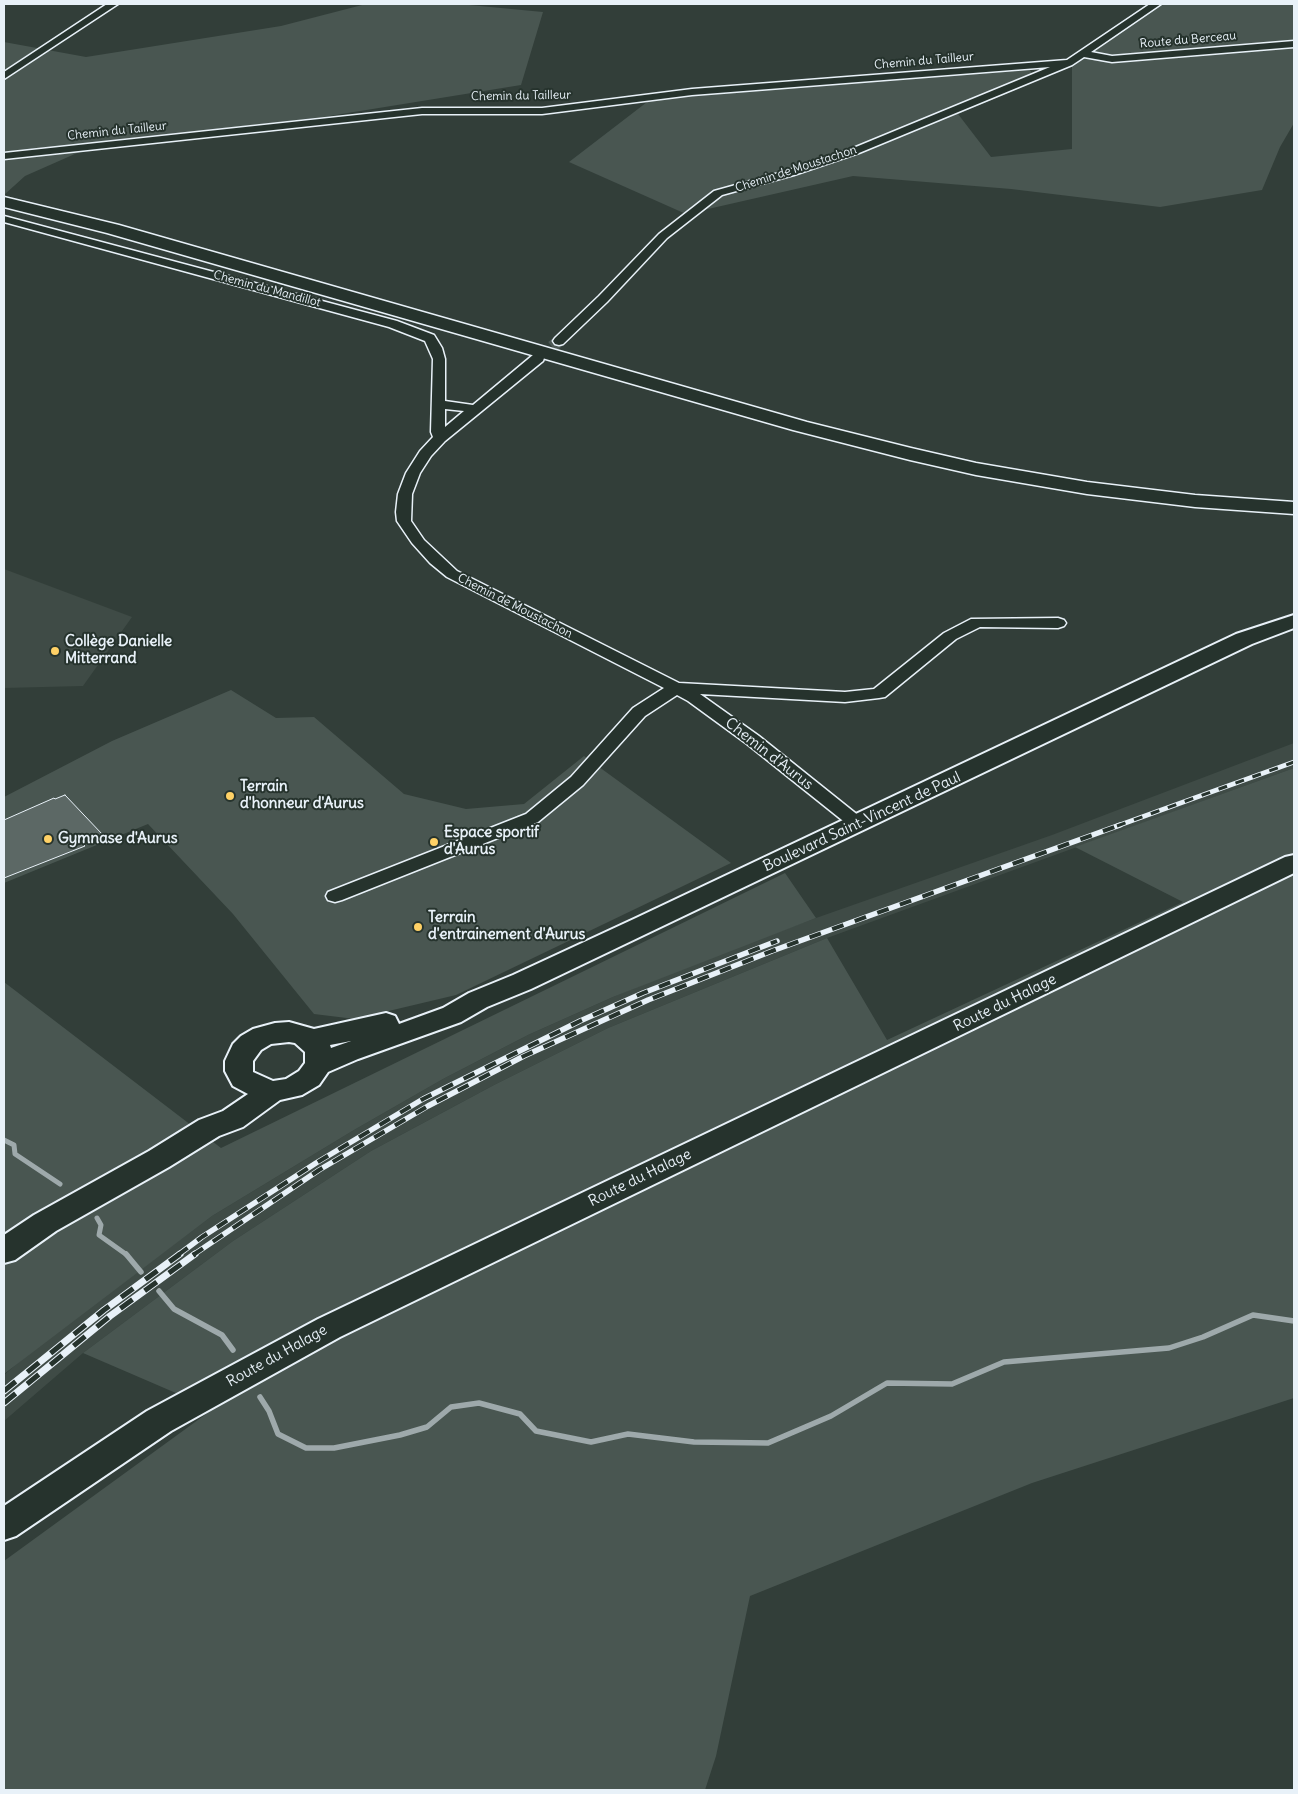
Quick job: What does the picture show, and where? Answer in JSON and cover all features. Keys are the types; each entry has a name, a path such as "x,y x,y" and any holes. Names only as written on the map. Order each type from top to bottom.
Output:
{"highway":[{"path":"4,195 127,226 752,403 925,448 1081,476 1191,489 1294,496"},
{"path":"4,202 122,232 783,421 910,454 985,470 1087,488 1294,508"}],"main road":[{"path":"1244,639 1294,605"},
{"path":"1244,639 1294,620"},
{"name":"Boulevard Saint-Vincent de Paul","path":"318,1065 348,1052 452,1015 478,1000 522,982 858,824 1244,639"},
{"name":"Route du Halage","path":"4,1525 159,1421 329,1328 1294,863"},
{"name":"Boulevard Saint-Vincent de Paul","path":"310,1040 356,1031 478,1000"},
{"path":"289,1032 310,1040 317,1047 320,1056 318,1065 314,1072 301,1084 292,1088 273,1091 261,1089 244,1079 239,1070 239,1061 243,1051 254,1041 276,1033 289,1032"},
{"path":"209,1128 244,1079"},
{"path":"4,1252 45,1223 159,1159 209,1128 233,1119 273,1091"}],"street":[{"path":"4,76 113,4"},
{"path":"1076,59 1156,4"},
{"name":"Route du Berceau","path":"1076,59 1294,44"},
{"name":"Chemin du Tailleur","path":"4,156 422,111 542,111 701,91 1076,59"},
{"name":"Chemin de Moustachon","path":"559,341 603,299 663,236 718,193 790,173 855,151 1076,59"},
{"name":"Chemin du Mandillot","path":"4,219 60,232 415,331 430,338 436,348 439,359 438,432 440,438"},
{"name":"Chemin de Moustachon","path":"538,358 440,438 425,454 413,473 406,494 403,512 404,521 419,543 452,574 677,688"},
{"path":"438,404 476,410"},
{"path":"335,896 532,818 577,781 639,712 677,688 757,691 845,698 878,693 950,636 977,622 1058,623"},
{"name":"Chemin d'Aurus","path":"677,688 753,740 858,824"}],"shaded area":[{"path":"366,4 459,4 543,12 521,85 323,117 102,142 25,176 4,195 4,42 86,57 281,26"},
{"path":"1149,4 1294,4 1294,123 1280,147 1262,190 1160,207 1011,189 853,176 686,214 569,162 651,99 1028,66 1036,81 958,114 991,157 1072,149 1072,58"},
{"name":"Collège Danielle Mitterrand","path":"4,569 132,617 83,686 4,688"},
{"name":"Espace sportif d'Aurus","path":"231,690 276,718 314,717 404,794 466,809 524,804 584,756 731,863 456,995 355,1019 314,1014 233,914 148,824 4,883 4,797 112,741"},
{"path":"1294,743 1294,768 827,938 608,1028 494,1085 371,1151 233,1241 83,1353 4,1421 4,1375 34,1349 212,1216 354,1130 443,1079 528,1035 697,962 1052,835"},
{"path":"1294,768 1294,1398 1032,1483 750,1596 716,1756 705,1790 4,1790 4,1561 213,1409 83,1353 233,1241 371,1151 494,1085 608,1028 827,938 887,1040 1183,902 1075,847"},
{"path":"785,873 816,918 613,997 528,1035 443,1079 354,1130 212,1216 4,1374 4,982 221,1148"}],"building":[{"name":"Gymnase d'Aurus","path":"65,795 102,834 82,843 85,846 4,878 4,820"}],"waterway":[{"path":"4,1140 14,1145 15,1154 60,1184"},
{"path":"97,1218 101,1225 99,1235 127,1255"},
{"path":"127,1255 141,1272"},
{"path":"159,1291 174,1309 222,1335 233,1350"},
{"path":"260,1397 269,1411 278,1434 306,1448 334,1448 400,1435 427,1427 451,1407 479,1403 520,1414 536,1431 591,1442 628,1434 694,1442 768,1443 831,1416 887,1383 952,1384 1004,1362 1169,1348 1203,1337 1253,1315 1294,1321"}],"tunnel":[{"path":"538,358 559,341"}],"railway":[{"path":"1117,826 1294,762"},
{"path":"193,1255 319,1170 428,1106 524,1056 648,1000 772,951 1120,825"},
{"path":"178,1255 202,1237 316,1163 423,1099 580,1021 643,993 777,941"},
{"path":"4,1391 104,1310 180,1254"},
{"path":"4,1403 110,1316 195,1254"}],"place":[{"name":"Collège Danielle Mitterrand","path":"55,651"},
{"name":"Terrain d'honneur d'Aurus","path":"230,796"},
{"name":"Gymnase d'Aurus","path":"48,839"},
{"name":"Espace sportif d'Aurus","path":"434,842"},
{"name":"Terrain d'entrainement d'Aurus","path":"418,927"}]}
